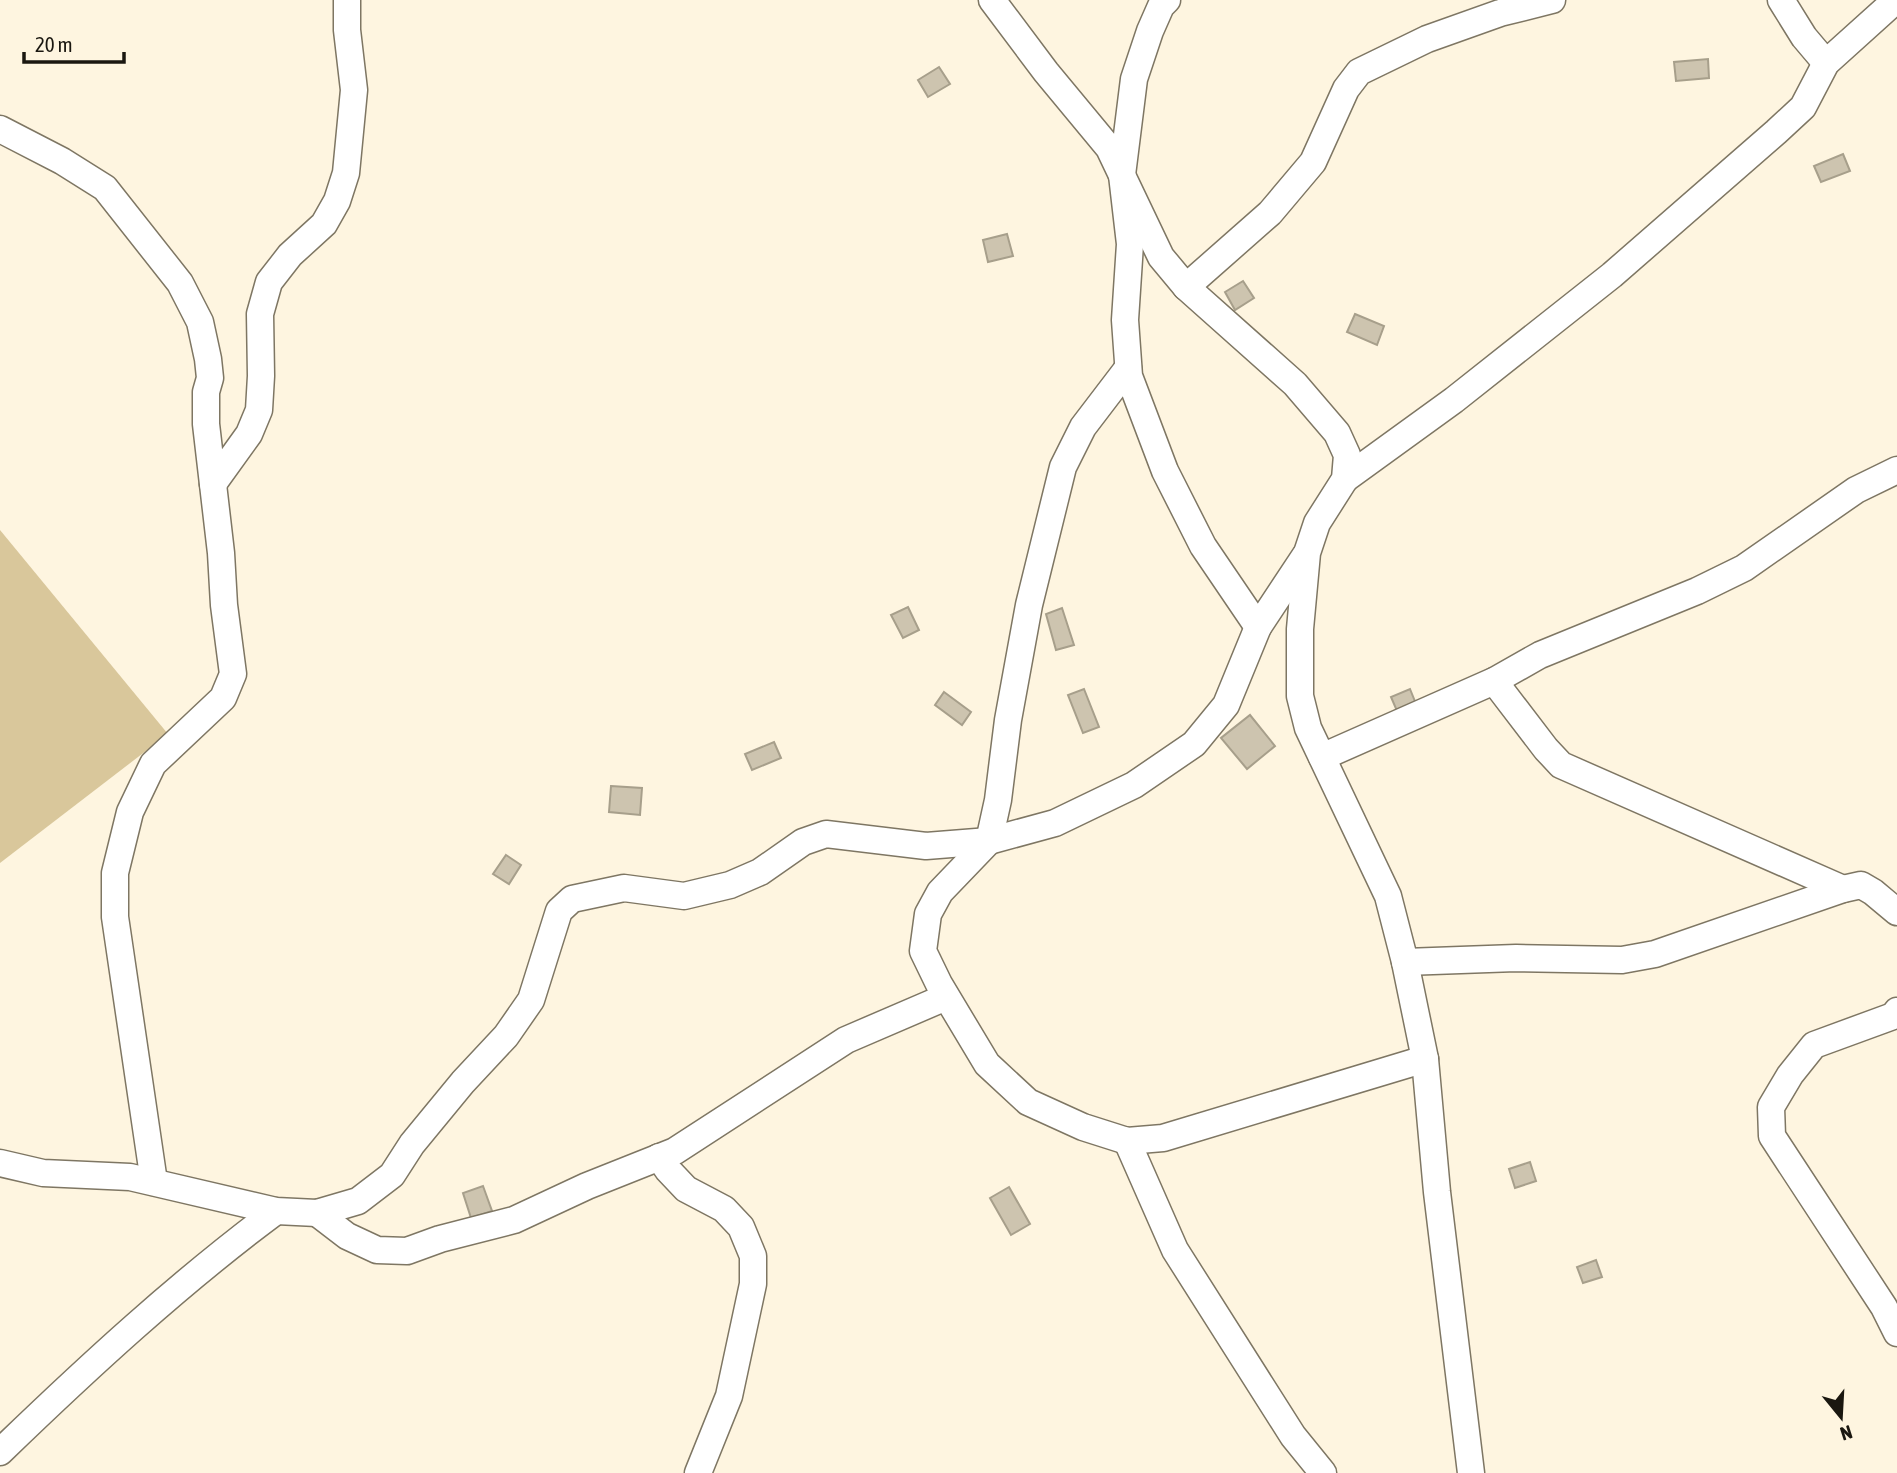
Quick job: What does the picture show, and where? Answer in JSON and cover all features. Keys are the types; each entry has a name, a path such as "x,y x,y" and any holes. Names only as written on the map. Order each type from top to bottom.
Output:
{"street":[{"path":"213,484 249,434 259,410 260,314 269,282 290,255 324,225 337,201 346,173 354,90 347,30 347,0"},
{"path":"992,0 1046,72 1109,148 1161,257 1186,287 1295,384 1337,433 1347,455 1345,480"},
{"path":"1167,0 1161,5 1150,31 1134,79 1122,175 1130,243 1125,320 1129,376 1165,471 1203,546 1258,627"},
{"path":"1186,287 1270,213 1313,162 1346,89 1359,72 1427,39 1500,13 1552,0"},
{"path":"1781,0 1804,37 1826,63"},
{"path":"1471,1473 1437,1192 1425,1059 1405,962 1388,896 1308,728 1300,696 1300,629 1307,553 1317,523 1345,480 1454,400 1612,275 1803,107 1826,63 1896,0"},
{"path":"0,129 62,161 105,188 180,283 200,323 208,359 210,378 206,392 206,424 233,674 223,698 153,764 130,812 115,873 115,917 154,1182"},
{"path":"1128,368 1083,427 1063,467 1030,605 989,841 940,892 928,914 923,951 946,998 987,1064 1028,1102 1083,1127 1127,1141 1163,1138 1425,1059"},
{"path":"1322,757 1494,681 1540,655 1697,591 1744,568 1856,490 1897,470"},
{"path":"0,1163 43,1173 130,1177 276,1211 317,1213 358,1201 392,1175 412,1144 454,1092 506,1036 531,1000 559,911 572,899 624,888 684,896 730,885 760,872 803,842 826,834 926,846 989,841 1055,823 1134,785 1194,744 1226,705 1258,627 1307,553"},
{"path":"1494,681 1561,765 1843,889"},
{"path":"1405,962 1516,958 1622,960 1655,954 1861,885 1897,912"},
{"path":"317,1213 346,1236 377,1250 407,1251 514,1220 587,1186 675,1151 846,1040 946,998"},
{"path":"1897,1011 1893,1016 1814,1045 1790,1075 1771,1107 1772,1136 1884,1307 1897,1333"},
{"path":"1127,1141 1175,1250 1293,1436 1323,1473"},
{"path":"659,1157 686,1189 724,1209 741,1227 753,1256 753,1284 729,1396 698,1473"},
{"path":"0,1452 154,1308 226,1248 276,1211"}],"shaded area":[{"path":"0,530 168,734 0,863"}],"building":[{"path":"1708,59 1709,78 1676,81 1674,62"},
{"path":"939,67 950,84 928,97 918,80"},
{"path":"1843,154 1850,171 1821,182 1814,166"},
{"path":"1007,234 1013,256 988,262 983,240"},
{"path":"1243,281 1254,298 1235,310 1225,292"},
{"path":"1355,314 1384,326 1377,345 1347,332"},
{"path":"908,607 919,630 903,638 891,615"},
{"path":"1062,608 1074,645 1056,650 1046,614"},
{"path":"1084,689 1099,727 1083,733 1068,695"},
{"path":"1410,689 1416,704 1397,711 1391,697"},
{"path":"944,692 971,712 962,725 935,705"},
{"path":"1250,715 1275,746 1247,769 1221,738"},
{"path":"774,742 781,758 752,770 745,754"},
{"path":"611,786 642,788 640,815 609,812"},
{"path":"506,855 521,865 509,884 493,874"},
{"path":"1530,1162 1536,1181 1515,1188 1509,1169"},
{"path":"483,1186 492,1211 471,1218 463,1193"},
{"path":"1009,1187 1030,1224 1011,1235 990,1198"},
{"path":"1596,1260 1602,1277 1583,1283 1577,1267"}]}
